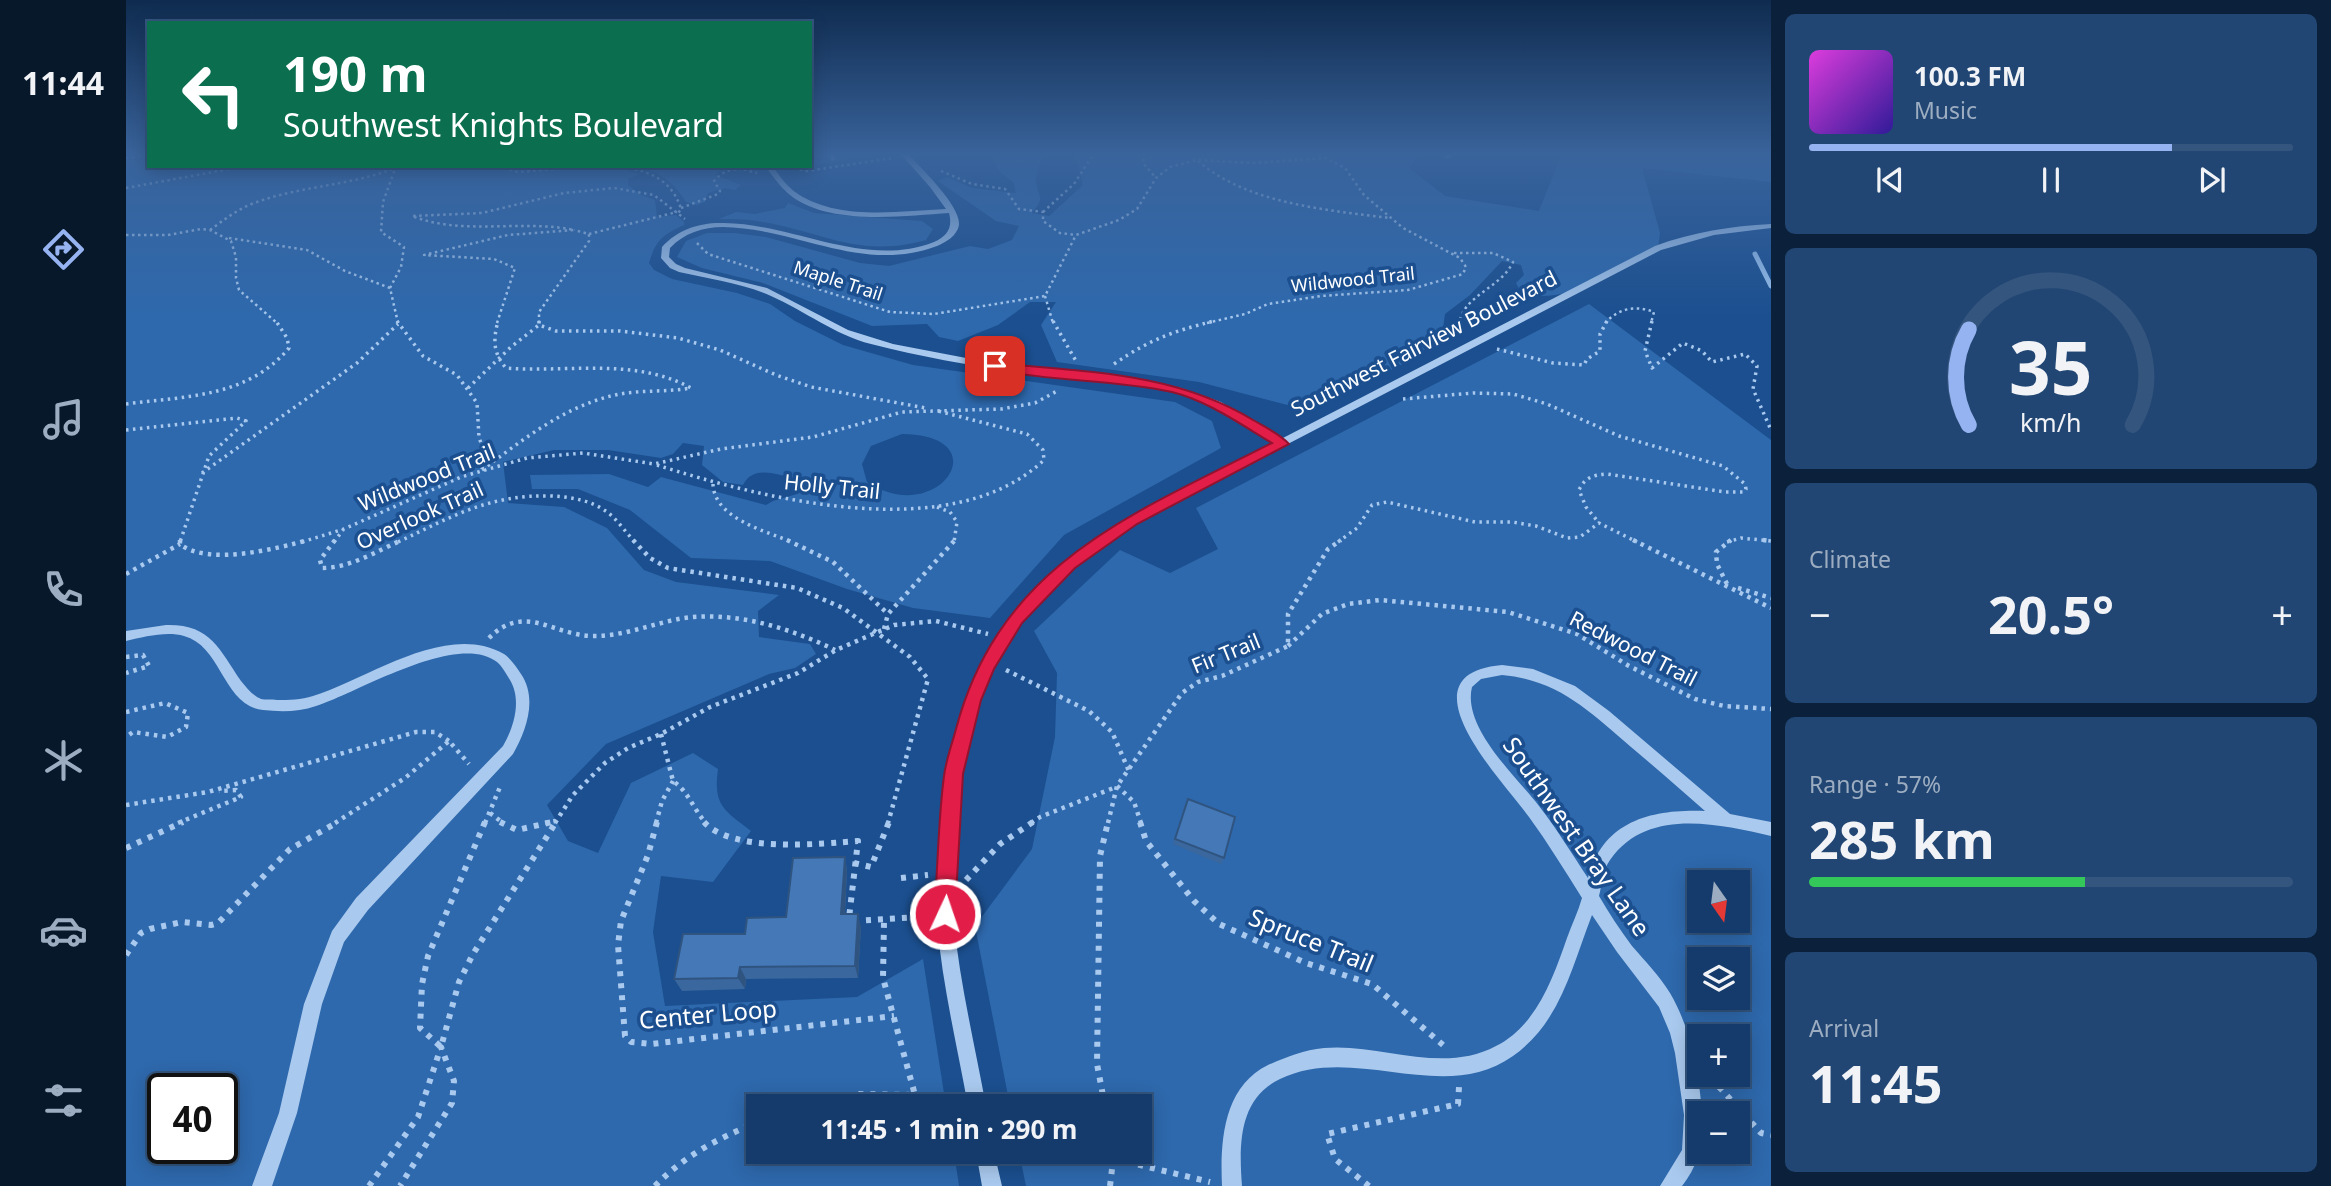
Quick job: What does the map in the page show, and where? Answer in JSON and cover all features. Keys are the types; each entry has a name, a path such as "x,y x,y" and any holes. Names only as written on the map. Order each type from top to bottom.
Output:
{"street":[{"path":"839,208 878,213 950,211"},
{"path":"948,208 955,224 948,237 932,246 906,253 868,253 773,231 727,225 701,227 684,232 668,244 664,256 669,264 682,270 772,293 826,323 868,340 995,366 1121,380 1177,390 1220,406 1282,444"},
{"name":"Southwest Fairview Boulevard","path":"975,1094 945,914 953,774 972,700 1001,639 1041,589 1098,543 1132,520 1677,240 1729,229 1771,226"},
{"path":"126,636 189,631 209,643 242,689 258,704 290,707 318,700 413,660 472,648 487,651 512,668 521,688 522,712 515,739 501,760 362,904 338,937 313,1004 288,1113 262,1186"},
{"name":"Southwest Bray Lane","path":"1670,1186 1682,1172 1691,1153 1693,1129 1689,1083 1677,1027 1666,1002 1618,940 1554,837 1473,731 1464,705 1466,686 1477,675 1489,670 1505,670 1538,676 1571,690 1725,818"},
{"path":"1232,1186 1229,1149 1236,1113 1251,1086 1279,1068 1308,1058 1353,1056 1460,1069 1484,1062 1504,1052 1536,1022 1561,984 1603,857 1618,839 1641,824 1693,816 1725,818 1771,829"},
{"path":"987,1164 992,1186"}],"path":[{"path":"210,230 241,208"},
{"path":"383,208 381,232 404,247 401,267 390,288 398,324 423,356 457,375 477,402 479,438 485,452 482,470"},
{"path":"501,208 482,213 412,217 454,223 533,223 589,234 677,212 681,208"},
{"path":"672,208 677,212"},
{"path":"1018,208 1043,212"},
{"path":"1047,208 1043,212 1043,222 1048,227 1076,236"},
{"path":"1076,358 1055,329 1045,296 1058,278 1069,245 1076,236 1119,220 1137,208"},
{"path":"1330,208 1391,219"},
{"name":"Wildwood Trail","path":"1111,367 1146,342 1158,337 1245,314 1268,304 1432,285 1463,274 1466,267 1460,258 1403,228 1379,208"},
{"path":"126,235 210,230 231,241 236,258 234,267 238,290 255,306 268,313 288,338 289,348 270,368 248,381 183,396 126,404"},
{"path":"499,361 495,352 496,331 501,309 514,279 515,268 494,259 424,254 508,235 574,230"},
{"path":"539,325 539,312 587,247 589,234"},
{"name":"Maple Trail","path":"694,234 698,247 708,254 770,272 874,309 934,314 1045,296"},
{"path":"224,237 307,250 345,271 390,288"},
{"path":"1453,253 1493,253 1513,262 1511,269 1462,310 1457,322 1458,331 1478,343 1542,361 1584,365 1587,359 1600,351 1600,331 1608,318 1623,310 1643,307 1654,312 1644,351 1652,368 1683,343 1702,351 1712,362 1745,354 1757,366 1753,389 1762,402 1762,413 1771,430"},
{"path":"202,474 357,363 384,341 398,324"},
{"path":"468,388 521,337 539,325"},
{"path":"539,325 556,331 620,329 661,333 720,350 791,382 935,410"},
{"name":"Overlook Trail","path":"482,470 536,431 597,399 643,390 691,387 639,371 610,368 514,370 499,361"},
{"name":"Wildwood Trail","path":"180,544 190,552 201,555 231,555 291,545 344,529 482,470 527,458 573,454 612,456 654,464 721,449 813,437 902,412 1001,410 1035,403 1059,390"},
{"path":"1375,395 1387,399 1473,393 1513,394 1547,404 1619,436 1723,466 1745,484 1746,489 1743,492 1725,492 1607,474 1591,475 1582,481 1579,490 1586,507 1599,523 1771,608"},
{"name":"Holly Trail","path":"654,464 713,484 767,496 841,506 899,510 937,507 990,493 1026,478 1044,460 1043,450 1027,434 960,419 935,410"},
{"path":"126,430 237,418 246,421 209,456 181,532 180,544 126,574"},
{"path":"713,484 712,493 719,505 738,520 787,537 823,555 846,573 888,614"},
{"name":"Overlook Trail","path":"344,529 320,561 322,568 335,568 358,560 479,504 521,495 565,497 587,502 606,511 650,558 668,568 693,574 735,577 806,591 843,608 876,633"},
{"name":"Fir Trail","path":"1103,1094 1097,1064 1100,856 1117,786 1182,693 1198,682 1222,676 1288,646 1288,614 1308,580 1328,549 1349,535 1372,505 1387,502 1475,522 1512,522 1536,526 1567,538 1580,537 1592,531 1599,523"},
{"path":"884,629 888,614 955,541 957,522 950,512 937,507"},
{"path":"1771,541 1741,537 1723,542 1716,552 1717,564 1727,585 1771,598"},
{"name":"Redwood Trail","path":"1288,646 1322,614 1362,601 1380,600 1489,609 1508,612 1577,634 1629,666 1695,699 1724,706 1771,709"},
{"path":"487,651 489,636 506,623 524,619 590,636 707,617 778,628 810,637 836,650"},
{"path":"920,917 849,921 858,841 786,846 725,835 711,829 695,811 685,789 673,781 661,734 710,707 798,673 836,650 884,629 922,621 936,621 1017,645 1006,671 1052,691 1088,711 1112,732 1129,771"},
{"path":"854,863 871,866 888,825 928,679 910,657 876,633"},
{"path":"126,657 144,655 149,666 126,673"},
{"path":"126,712 165,703 188,713 186,727 167,737 133,732 126,737"},
{"path":"208,792 416,732 435,732 449,741"},
{"name":"Center Loop","path":"673,781 662,802 648,855 621,921 618,945 625,1036 631,1042 651,1044 894,1016"},
{"path":"964,892 964,883 1000,844 1040,817 1117,786"},
{"name":"Spruce Trail","path":"1117,786 1134,802 1146,841 1194,901 1219,924 1306,963 1372,984 1450,1051 1460,1069"},
{"path":"126,805 236,790 241,797 226,806 169,825 126,848"},
{"path":"490,813 507,827 517,830 556,821"},
{"path":"884,921 883,978 915,1094"},
{"path":"369,1186 418,1117 441,1047 455,1074 456,1089 452,1104 400,1186"},
{"path":"1369,1186 1335,1159 1327,1134 1458,1104 1460,1069"},
{"path":"1720,1087 1761,1133 1771,1135"},
{"path":"655,1186 676,1163 723,1136 746,1127"},
{"path":"1110,1186 1113,1164"},
{"path":"1147,1164 1217,1186"}],"shaded area":[{"path":"126,208 656,208 657,217 676,215 684,225 665,235 657,244 649,263 654,270 672,279 737,293 770,304 795,321 843,345 913,365 1175,402 1212,421 1221,448 1064,535 990,618 913,608 847,589 770,561 691,558 630,510 578,489 532,489 530,475 609,474 648,487 661,477 766,505 797,494 793,478 772,473 752,475 743,485 723,482 702,465 704,446 683,443 673,454 661,458 608,450 554,450 503,462 508,503 564,507 607,528 644,570 676,582 779,595 758,611 759,637 810,644 816,654 795,668 769,674 606,744 547,805 568,841 598,853 631,783 693,753 718,769 717,791 722,806 751,831 713,882 661,876 653,932 665,1006 857,997 923,959 944,1094 746,1094 746,1164 956,1164 959,1186 126,1186","holes":["902,434 932,438 948,449 953,462 948,476 935,488 916,494 893,493 867,482 862,464 871,446"]},
{"path":"783,208 802,208 814,213 922,221 933,229 926,240 880,246 859,245 757,221 719,219 736,212 755,214"},
{"path":"978,208 1035,208 1032,213 1049,216 1057,208 1522,208 1539,211 1540,208 1653,208 1660,233 1658,248 1593,283 1558,295 1522,294 1516,283 1524,275 1521,265 1502,261 1470,295 1445,314 1442,336 1414,358 1333,400 1295,407 1199,382 1057,362 1041,325 1056,302 1030,302 998,325 958,341 939,337 927,324 872,326 763,283 702,268 677,257 686,241 707,233 735,233 766,237 860,263 889,266 970,246 988,249 1012,240 1019,226 996,221"},
{"path":"1589,304 1771,440 1771,1186 1026,1186 1021,1164 1152,1164 1152,1094 1008,1094 975,926 1032,849 1055,737 1057,673 1034,631 1120,550 1170,573 1218,549 1196,508"}],"building":[{"path":"1188,799 1235,817 1224,858 1175,839"},
{"path":"845,857 841,914 858,914 855,966 740,967 738,978 674,979 683,934 745,934 747,918 786,917 793,858"}],"waterway":[{"path":"1755,254 1771,286"}],"route":[{"path":"945,914 953,774 972,700 1001,639 1016,618 1041,589 1070,564 1132,520 1282,444 1242,418 1197,395 1156,385 995,366"}]}
